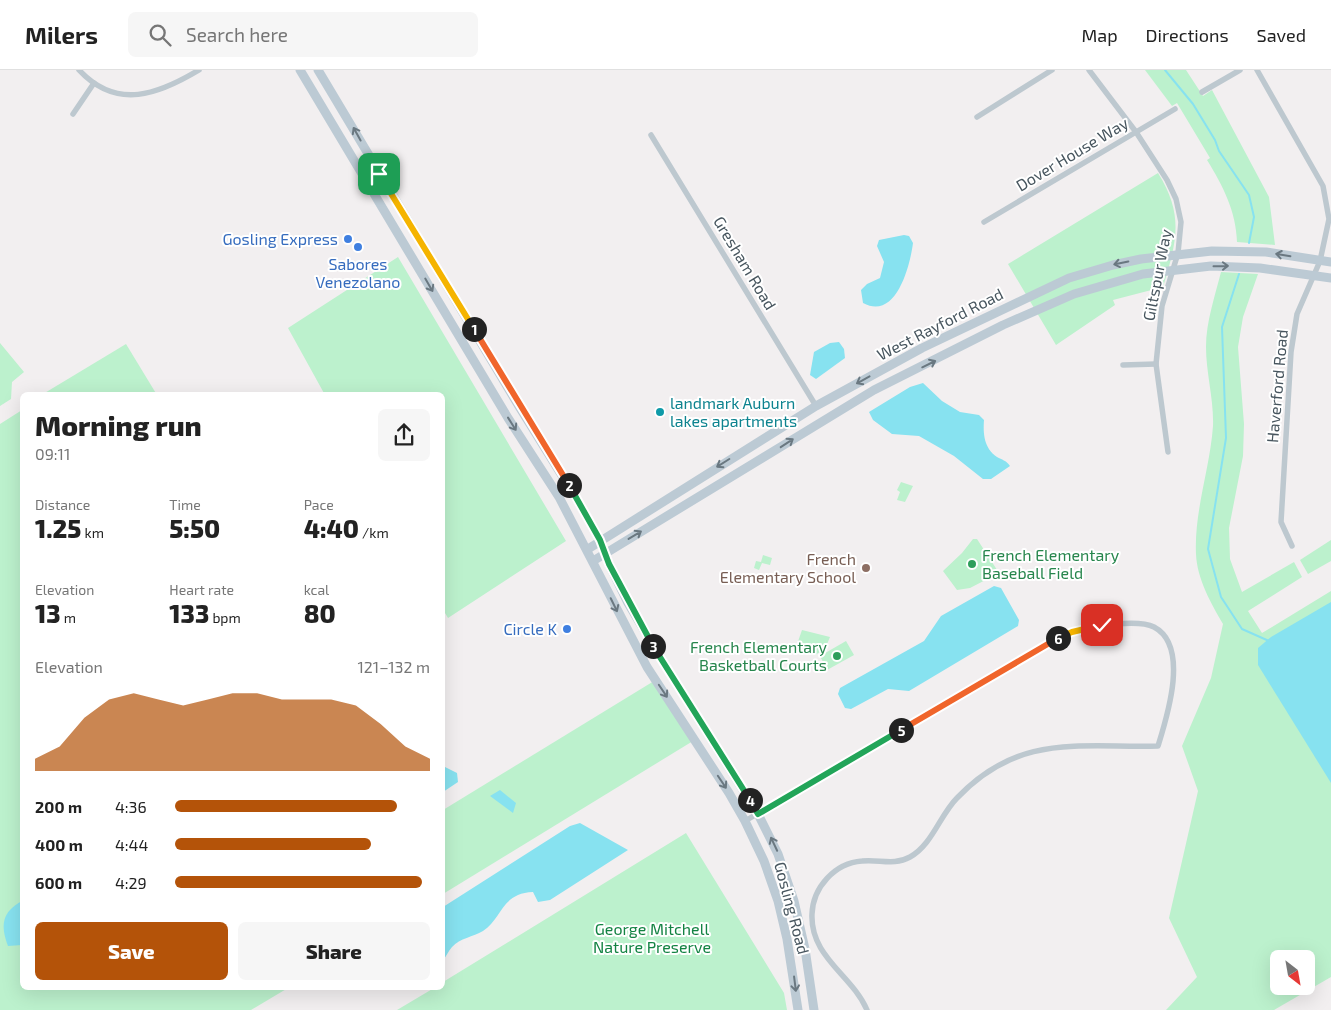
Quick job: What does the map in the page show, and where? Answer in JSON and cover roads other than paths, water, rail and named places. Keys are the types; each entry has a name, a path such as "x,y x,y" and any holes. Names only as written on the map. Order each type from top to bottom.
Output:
{"main road":[{"name":"Gosling Road","path":"300,70 508,418 547,477 588,549 592,562 647,667 729,792 745,822 764,861 778,901 788,939 798,1010"},
{"name":"Gosling Road","path":"318,70 600,540 628,603 661,659 743,787 758,814 778,854 794,901 805,949 814,1010"},
{"name":"West Rayford Road","path":"588,549 816,406 922,348 1069,278 1112,265 1178,253 1240,251 1331,262"},
{"name":"West Rayford Road","path":"592,562 874,390 1003,325 1074,294 1104,284 1173,269 1232,266 1331,278"},
{"path":"997,311 1003,325"}],"street":[{"path":"79,70 94,83 115,92 143,94 169,88 199,70"},
{"path":"977,117 1052,70"},
{"name":"Giltspur Way","path":"1090,70 1136,132 1167,180 1176,198 1181,222 1178,253 1162,306 1156,364 1168,452"},
{"path":"1202,92 1240,70"},
{"name":"Haverford Road","path":"1257,70 1323,186 1329,219 1320,261 1297,314 1291,352 1281,522 1292,546"},
{"path":"73,114 94,83"},
{"name":"Dover House Way","path":"984,222 1175,109"},
{"name":"Gresham Road","path":"651,135 816,406"},
{"path":"1123,365 1156,364"},
{"path":"745,822 1055,639 1072,632 1102,625 1124,623 1149,625 1156,628 1167,640 1172,656 1172,685 1158,746 1056,746 1026,753 990,771 963,792 943,814 922,848 910,858 892,863 860,861 845,866 829,876 819,888 812,913 813,928 818,944 826,958 861,999 867,1010"}],"water":[{"path":"904,235 909,236 913,243 905,277 893,298 884,304 874,307 863,303 861,290 867,284 880,278 884,262 877,246 879,240"},
{"path":"839,342 844,349 845,358 816,379 810,375 814,352 830,343"},
{"path":"923,383 942,401 960,412 979,415 984,420 984,435 989,449 1010,466 991,479 983,479 954,456 919,436 892,434 873,420 869,412 910,387"},
{"path":"994,586 1001,588 1019,620 1018,626 909,691 888,689 851,709 845,708 838,694 840,688 924,641 941,616"},
{"path":"1331,602 1331,783 1258,665 1258,648 1271,637"},
{"path":"445,767 457,773 458,782 445,791"},
{"path":"500,790 516,803 513,813 490,796"},
{"path":"580,823 628,850 550,900 538,902 533,892 522,893 514,897 503,907 489,926 483,931 455,944 445,957 445,906 570,826"},
{"path":"20,902 20,945 8,946 4,925 7,915"}],"waterway":[{"path":"1165,70 1193,104 1215,140 1219,151 1249,195 1254,217 1249,243"},
{"path":"1239,274 1222,327 1226,438 1208,549 1221,597 1242,629 1269,641"}],"place":[{"name":"Gosling Express","path":"348,239"},
{"name":"Sabores Venezolano","path":"358,247"},
{"name":"landmark Auburn lakes apartments","path":"660,412"},
{"name":"French Elementary Baseball Field","path":"972,564"},
{"name":"French Elementary School","path":"866,568"},
{"name":"Circle K","path":"567,629"},
{"name":"French Elementary Basketball Courts","path":"837,656"}],"park label":[{"name":"George Mitchell Nature Preserve","path":"652,938"}]}
